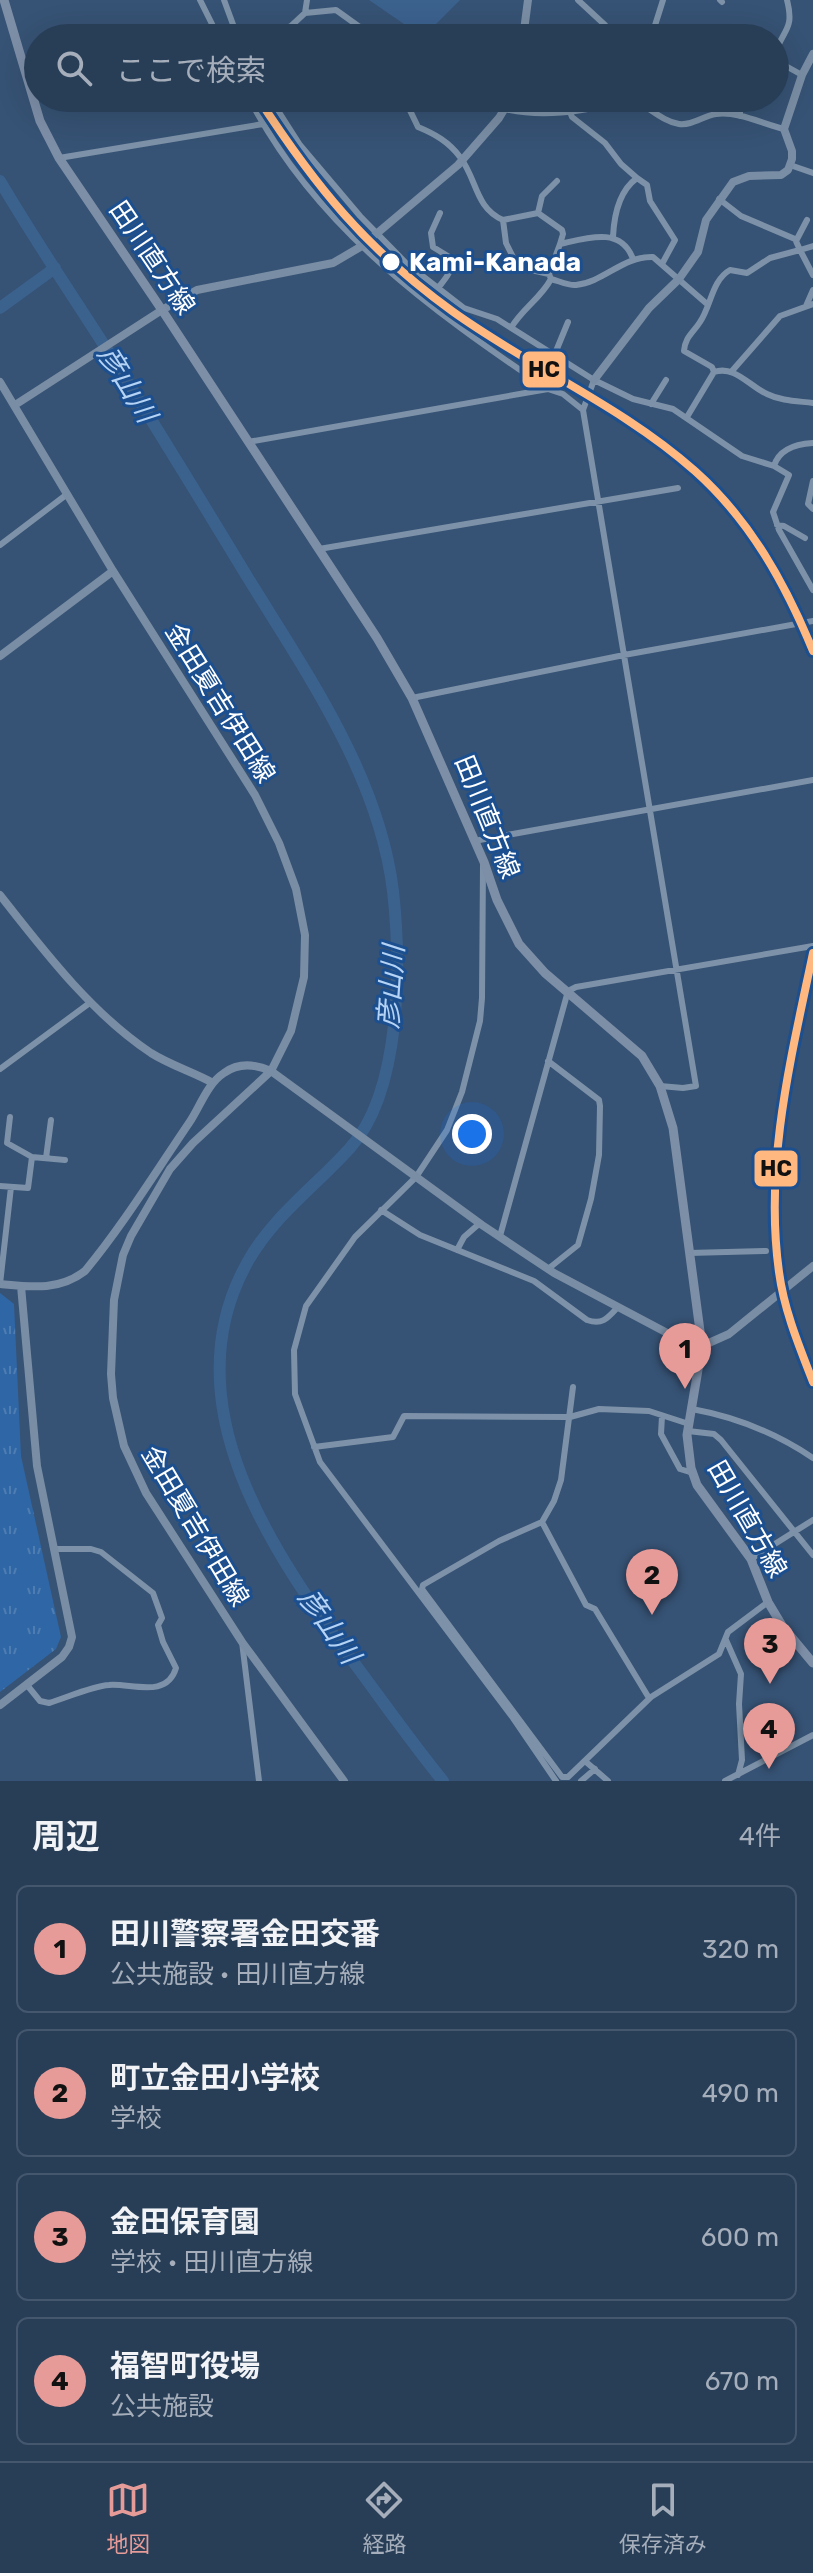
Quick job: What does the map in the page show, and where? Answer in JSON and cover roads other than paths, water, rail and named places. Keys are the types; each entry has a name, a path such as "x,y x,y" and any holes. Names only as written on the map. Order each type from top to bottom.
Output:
{"main road":[{"name":"田川直方線","path":"4,0 24,67"},
{"path":"525,24 528,0"},
{"path":"594,380 649,308 679,279 698,252 706,220 733,182 741,178 781,175 790,165 792,151 784,129 802,75 813,54"},
{"name":"田川直方線","path":"37,112 59,158 377,638 412,698 484,862 497,900 519,944 545,973 642,1056 660,1086 673,1128 702,1346 689,1428 693,1473 697,1485 751,1559 768,1602 783,1627 813,1663"},
{"path":"20,403 197,290 333,263 362,246 462,159 502,112"},
{"name":"金田夏吉伊田線","path":"0,382 20,403 66,495 255,795 279,843 296,889 305,935 304,977 291,1031 274,1074 193,1143 170,1169 131,1236 123,1255 114,1300 111,1345 113,1398 124,1446 146,1493 242,1642 344,1781"},
{"path":"0,656 113,571"},
{"path":"0,895 91,1002 151,1052 213,1083"},
{"path":"0,1284 48,1287 63,1284 85,1271 178,1139 213,1083 234,1067 259,1066 548,1269 688,1344 702,1346 729,1334 813,1266"},
{"path":"0,1705 66,1653 72,1637 37,1466 21,1286"}],"street":[{"path":"200,0 212,24"},
{"path":"224,0 233,24"},
{"path":"305,13 307,0"},
{"path":"578,0 604,24"},
{"path":"655,24 663,0"},
{"path":"787,0 789,24"},
{"path":"293,24 305,13 336,10 356,24"},
{"path":"789,64 802,75"},
{"path":"257,112 302,183 338,225 387,272 455,326 548,389 563,394 583,410"},
{"path":"279,112 300,145 377,235 406,263 464,308 497,319 594,380 633,399 673,409 742,456 774,466 789,475 773,512 813,590"},
{"path":"411,112 418,127 438,136 462,159 485,209 503,220 538,213 562,230 544,291 520,314 511,328"},
{"path":"570,112 572,117 605,143 621,164 647,185 650,201 675,240 662,264"},
{"path":"657,112 677,124 702,120 714,114 740,116 784,129"},
{"path":"702,120 708,112"},
{"path":"59,158 263,124"},
{"path":"790,165 813,173"},
{"path":"613,237 616,211 624,191 637,178"},
{"path":"538,213 542,196 557,181"},
{"path":"719,199 741,216 796,241 813,275"},
{"path":"438,288 452,265 451,258 445,252 433,247 431,233 440,213"},
{"path":"503,220 506,243 518,267 574,286 598,279 633,259 653,257 707,304"},
{"path":"796,241 807,220"},
{"path":"560,244 594,236 613,237 633,259"},
{"path":"714,372 712,367 684,351 688,336 700,322 726,272 747,273 770,258 813,246"},
{"path":"732,371 780,316 810,305 813,290"},
{"path":"554,356 568,322"},
{"path":"687,417 714,372 721,370 732,371 765,394 783,400 813,403"},
{"path":"594,380 583,410 696,1086 660,1086"},
{"path":"651,404 666,380"},
{"path":"248,442 548,389"},
{"path":"774,466 782,452 802,443 813,443"},
{"path":"813,481 808,504 813,509"},
{"path":"318,549 678,488"},
{"path":"0,545 66,495"},
{"path":"777,525 805,538"},
{"path":"412,698 813,621"},
{"path":"474,841 813,780"},
{"path":"484,862 480,1021 469,1069 447,1130 413,1174 355,1237 316,1289 299,1326 294,1350 295,1394 314,1447 320,1462 562,1777 568,1777 649,1698 719,1654 728,1632 768,1602"},
{"path":"500,1236 568,991 576,987 813,946"},
{"path":"0,1069 91,1002"},
{"path":"548,1061 599,1100 600,1118 599,1155 578,1245 548,1269"},
{"path":"10,1117 7,1143 32,1157 65,1160"},
{"path":"46,1158 51,1120"},
{"path":"0,1186 28,1188 32,1157"},
{"path":"0,1284 3,1232 11,1187"},
{"path":"381,1210 420,1235 534,1281 587,1320 604,1322 617,1308"},
{"path":"457,1250 464,1237 480,1223"},
{"path":"689,1253 766,1251"},
{"path":"556,1781 422,1589 423,1585 499,1541 542,1522 561,1480 573,1387"},
{"path":"314,1447 393,1437 404,1416 570,1417 599,1409 649,1411 689,1428 714,1434 721,1440 813,1555"},
{"path":"692,1409 734,1418 787,1442 813,1458"},
{"path":"662,1416 661,1434 680,1469 693,1473"},
{"path":"751,1559 813,1520"},
{"path":"542,1522 586,1605 595,1609 649,1698"},
{"path":"27,1685 40,1701 49,1703 109,1685 134,1688 159,1685 172,1678 176,1668 158,1625 162,1618 153,1593 101,1552 54,1549"},
{"path":"726,1640 741,1674 742,1760 738,1775"},
{"path":"242,1642 259,1781"},
{"path":"725,1781 813,1735"},
{"path":"585,1761 608,1781"},
{"path":"581,1781 595,1769"}],"waterway":[{"name":"彦山川","path":"0,181 151,419 316,689 357,767 385,848 396,920 397,989 389,1061 380,1094 367,1124 350,1148 282,1216 247,1263 226,1316 219,1370 225,1423 241,1475 264,1526 324,1621 443,1781"},
{"path":"0,308 55,268"}],"place":[{"name":"Kami-Kanada","path":"391,262"},
{"name":"田川警察署金田交番","path":"685,1389"},
{"name":"町立金田小学校","path":"652,1615"},
{"name":"金田保育園","path":"770,1684"},
{"name":"福智町役場","path":"769,1769"}]}
